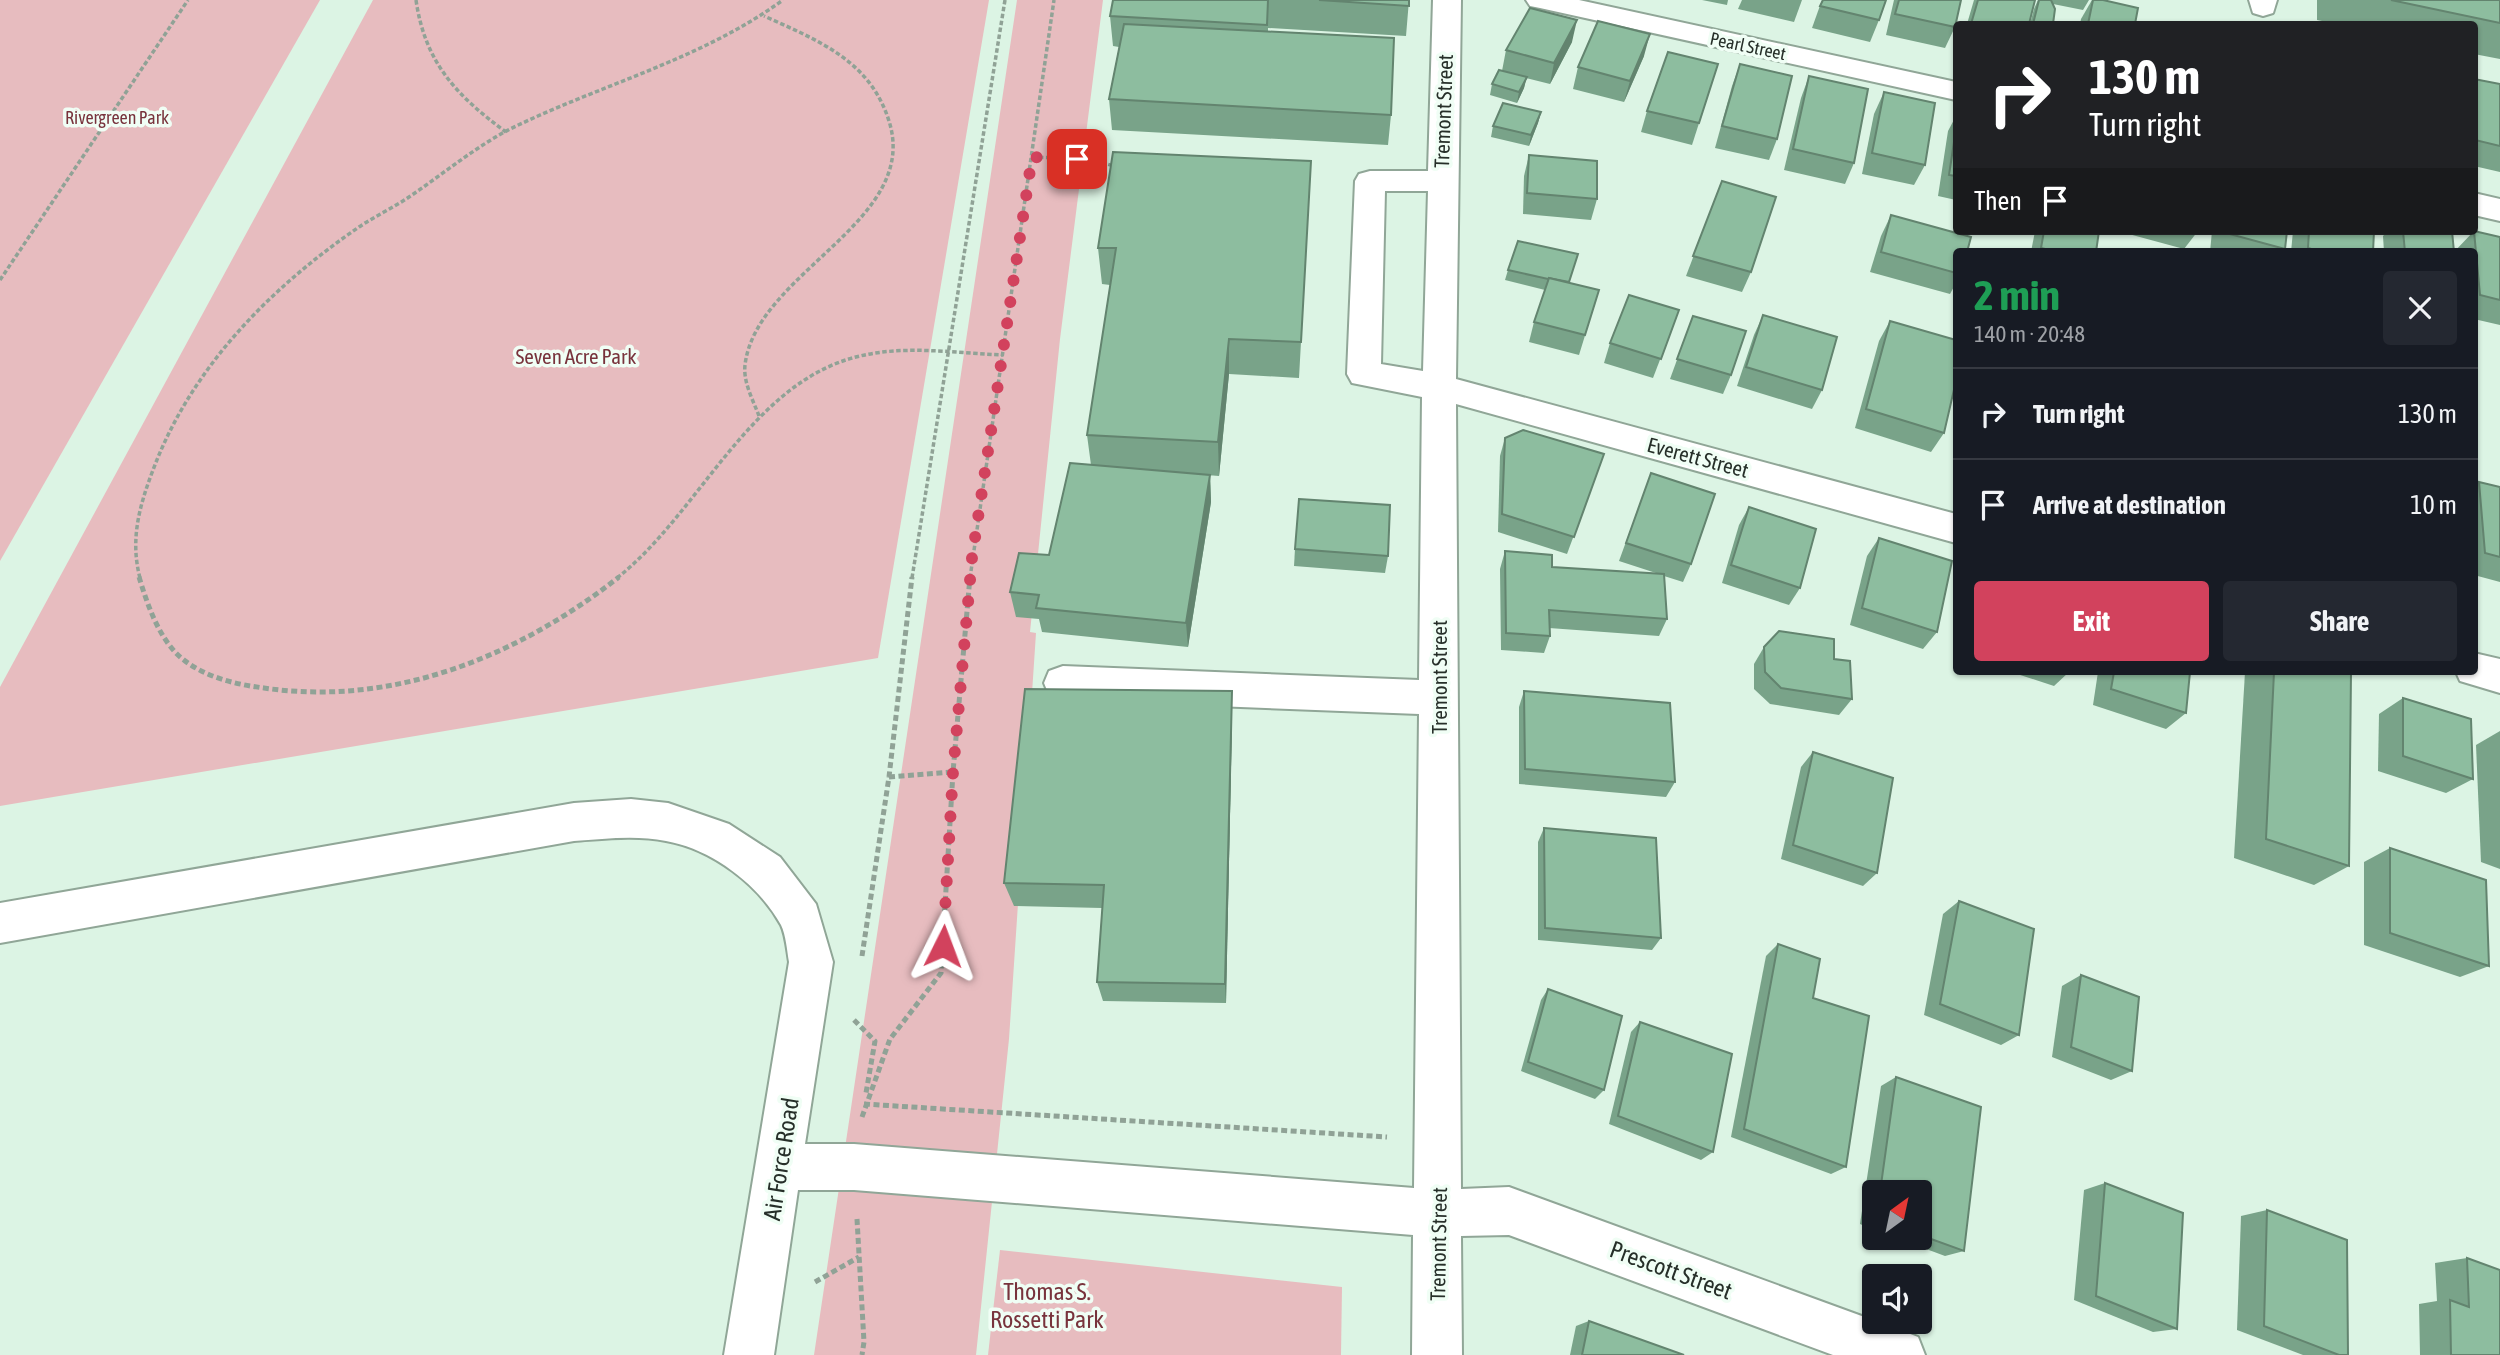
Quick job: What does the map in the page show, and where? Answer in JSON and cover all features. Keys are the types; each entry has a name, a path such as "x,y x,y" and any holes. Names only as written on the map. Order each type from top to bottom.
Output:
{"street":[{"name":"Tremont Street","path":"1437,1355 1439,387 1441,181 1447,0"},
{"name":"Pearl Street","path":"1540,0 1953,90"},
{"name":"Everett Street","path":"1441,181 1370,181 1364,374 1439,387 1953,527"},
{"path":"2478,205 2500,210"},
{"path":"2478,670 2500,676"},
{"path":"1063,683 1439,698"},
{"name":"Air Force Road","path":"0,923 574,822 631,818 668,822 714,837 765,871 801,918 811,962 749,1355"},
{"name":"Prescott Street","path":"779,1167 854,1167 1437,1213 1509,1211 1900,1355"}],"path":[{"path":"0,280 188,0"},
{"path":"416,0 426,42 445,73 466,101 506,132"},
{"path":"783,0 764,16 725,38 506,132 357,228 285,284 223,349 183,400 155,458 136,519 134,552 150,604 175,651 201,671 224,681 329,694 383,689 477,660 555,622 633,565 666,533 759,416 818,371 837,363 878,354 1003,355"},
{"path":"861,964 889,777 911,586 1005,0"},
{"path":"864,1104 890,1039 942,973 953,772 972,558 1054,0"},
{"path":"759,416 747,385 745,364 758,325 797,281 835,247 867,208 888,174 895,142 886,104 872,79 850,60 822,43 764,16"},
{"path":"1032,157 1089,159 1114,166"},
{"path":"889,777 953,772"},
{"path":"853,1018 874,1041 864,1104"},
{"path":"864,1104 1388,1137"},
{"path":"854,1167 864,1342 862,1355"},
{"path":"812,1284 842,1264 859,1257"}],"green space":[{"name":"Rivergreen Park","path":"0,0 320,0 0,561"},
{"name":"Seven Acre Park","path":"373,0 989,0 878,658 0,806 0,687"},
{"path":"1017,0 1103,0 1060,339 1030,632 1036,633 1009,1039 976,1355 814,1355"},
{"name":"Thomas S. Rossetti Park","path":"1000,1250 1342,1287 1341,1355 988,1355"}],"building":[{"path":"1113,0 1268,0 1267,25 1110,16"},
{"path":"1319,0 1409,0 1409,6"},
{"path":"1823,0 1886,0 1879,20 1820,6"},
{"path":"1899,0 1961,0 1953,27 1895,14"},
{"path":"1978,0 2035,0 2030,21 1972,21"},
{"path":"2039,0 2051,0 2055,9 2053,21 2034,21"},
{"path":"2093,0 2138,8 2136,21 2089,21"},
{"path":"2391,0 2500,0 2500,23"},
{"path":"1530,8 1577,20 1554,63 1506,50"},
{"path":"1598,21 1650,34 1630,81 1578,67"},
{"path":"1124,24 1394,38 1391,115 1109,99"},
{"path":"1668,52 1718,64 1699,123 1647,111"},
{"path":"1740,64 1792,76 1777,139 1722,126"},
{"path":"1499,70 1527,77 1519,92 1492,84"},
{"path":"1809,76 1868,89 1854,163 1793,149"},
{"path":"2478,80 2500,84 2500,146 2478,141"},
{"path":"1884,92 1935,103 1925,165 1872,153"},
{"path":"1503,103 1541,112 1531,135 1493,126"},
{"path":"1953,149 1953,176 1949,175"},
{"path":"1113,152 1311,161 1301,342 1229,339 1218,442 1087,435 1116,248 1098,248"},
{"path":"1529,155 1597,161 1597,199 1527,193"},
{"path":"1722,181 1776,197 1751,272 1693,256"},
{"path":"1891,215 1953,232 1953,235 1971,237 1968,248 1953,248 1953,272 1881,252"},
{"path":"2478,232 2500,237 2500,300 2480,295 2478,248 2476,248 2474,235 2478,235"},
{"path":"2043,235 2098,235 2097,248 2041,248"},
{"path":"2233,235 2287,235 2285,248"},
{"path":"2309,235 2374,235 2373,248 2308,248"},
{"path":"2403,235 2452,235 2454,248 2405,248"},
{"path":"1518,241 1578,254 1569,282 1508,270"},
{"path":"1549,278 1599,290 1585,335 1534,322"},
{"path":"1629,295 1679,310 1661,359 1610,343"},
{"path":"1763,315 1837,337 1822,390 1746,367"},
{"path":"1693,316 1746,331 1731,375 1677,359"},
{"path":"1890,321 1953,339 1953,394 1944,433 1866,409"},
{"path":"1523,430 1604,454 1574,537 1502,514 1505,438"},
{"path":"1070,463 1210,475 1186,623 1036,608 1039,595 1010,592 1019,553 1049,555"},
{"path":"1651,473 1715,494 1691,564 1626,543"},
{"path":"2479,482 2500,487 2500,557 2485,553"},
{"path":"1299,499 1390,505 1388,556 1295,549"},
{"path":"1749,507 1816,529 1800,588 1731,565"},
{"path":"1879,538 1952,561 1937,632 1862,608"},
{"path":"1505,551 1552,555 1552,567 1664,574 1667,619 1549,610 1550,636 1506,633"},
{"path":"1779,631 1834,639 1834,659 1850,661 1852,699 1781,688 1765,672 1764,647"},
{"path":"2113,675 2190,675 2186,713 2111,689"},
{"path":"2274,675 2351,675 2349,866 2266,839"},
{"path":"1025,689 1232,691 1225,984 1097,982 1104,885 1004,883"},
{"path":"1524,691 1670,703 1675,782 1525,769"},
{"path":"2403,698 2471,719 2473,779 2403,756"},
{"path":"1813,752 1893,778 1877,873 1793,845"},
{"path":"1544,828 1656,838 1661,938 1545,928"},
{"path":"2390,848 2486,880 2489,966 2390,933"},
{"path":"1959,901 2034,929 2019,1035 1940,1004"},
{"path":"1778,944 1820,959 1813,998 1869,1016 1846,1167 1744,1129"},
{"path":"2081,975 2139,997 2132,1071 2071,1047"},
{"path":"1548,989 1622,1016 1604,1090 1528,1062"},
{"path":"1640,1022 1732,1054 1713,1152 1618,1116"},
{"path":"1896,1077 1981,1107 1964,1251 1932,1239 1932,1180 1882,1180"},
{"path":"2105,1183 2183,1213 2177,1329 2096,1296"},
{"path":"2267,1210 2347,1240 2348,1355 2339,1355 2264,1326"},
{"path":"2467,1258 2500,1270 2500,1355 2451,1355 2450,1300 2469,1307"},
{"path":"1589,1321 1684,1355 1582,1355"}],"route":[{"path":"943,946 953,772 972,558 1032,157 1077,159"}]}
